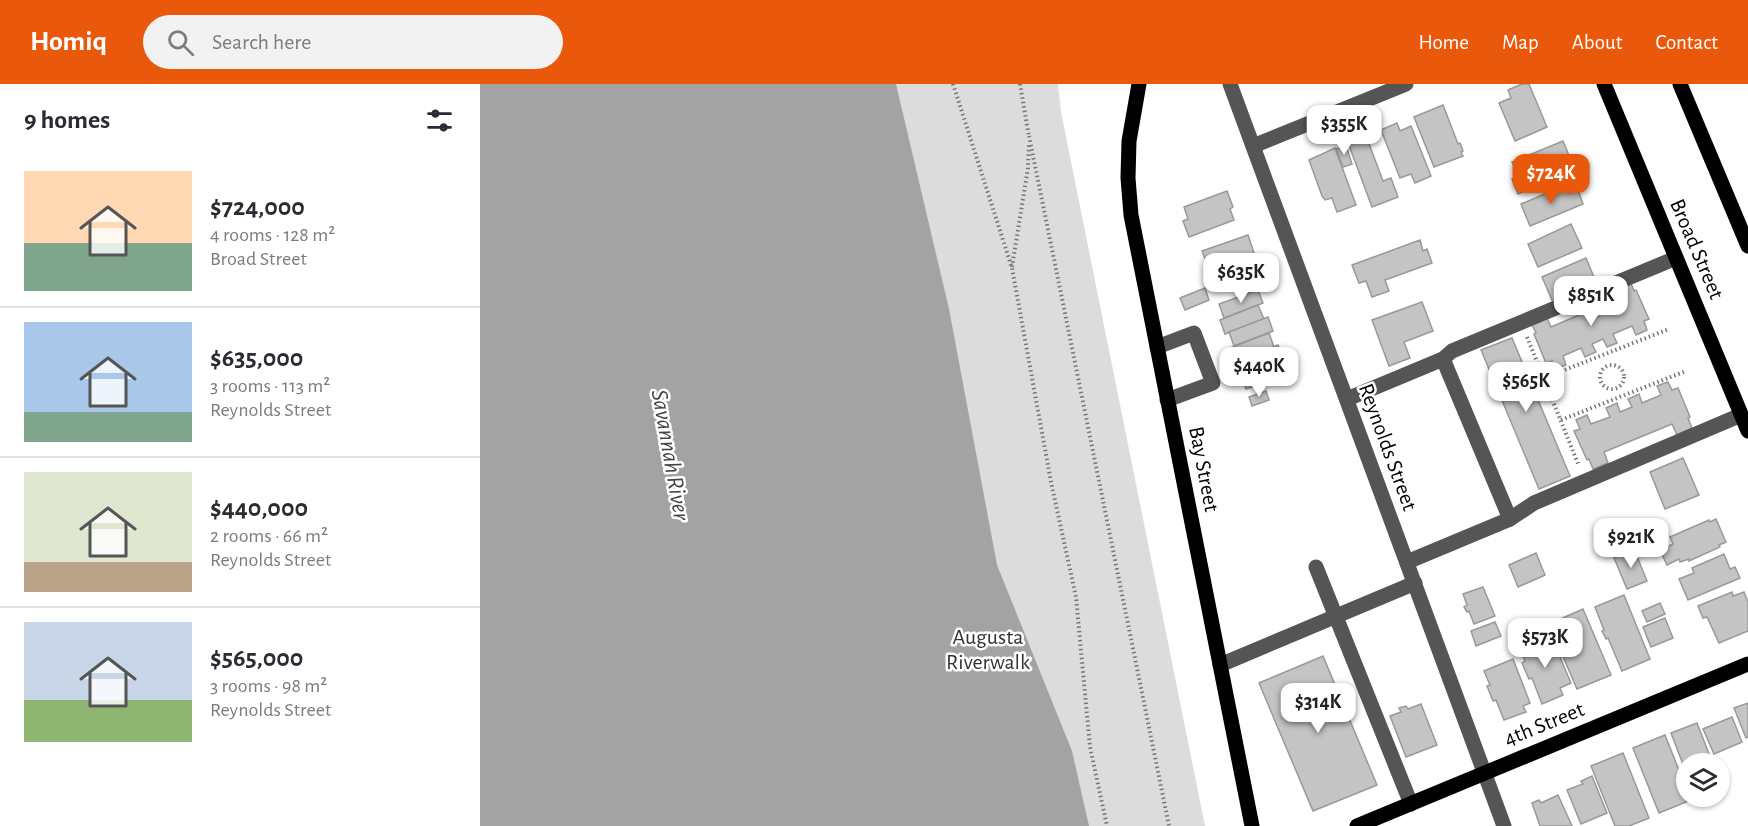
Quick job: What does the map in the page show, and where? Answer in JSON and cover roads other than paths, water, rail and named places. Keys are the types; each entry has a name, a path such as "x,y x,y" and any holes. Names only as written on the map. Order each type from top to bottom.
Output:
{"main road":[{"name":"Bay Street","path":"1139,84 1129,141 1128,178 1131,215 1252,826"},
{"name":"Broad Street","path":"1604,84 1748,430"},
{"path":"1680,84 1748,246"},
{"name":"4th Street","path":"1357,826 1748,664"}],"street":[{"name":"Reynolds Street","path":"1230,84 1504,826"},
{"path":"1253,146 1406,84"},
{"path":"1347,399 1443,359 1452,351 1676,258"},
{"path":"1157,347 1194,333 1213,383 1167,400"},
{"path":"1443,359 1510,519"},
{"path":"1407,562 1510,519 1534,503 1742,415"},
{"path":"1316,567 1411,804"},
{"path":"1220,665 1415,583"}],"water":[{"name":"Savannah River","path":"480,84 896,84 949,309 997,565 1072,751 1089,826 480,826"}],"park label":[{"name":"Augusta Riverwalk","path":"988,650"}]}
